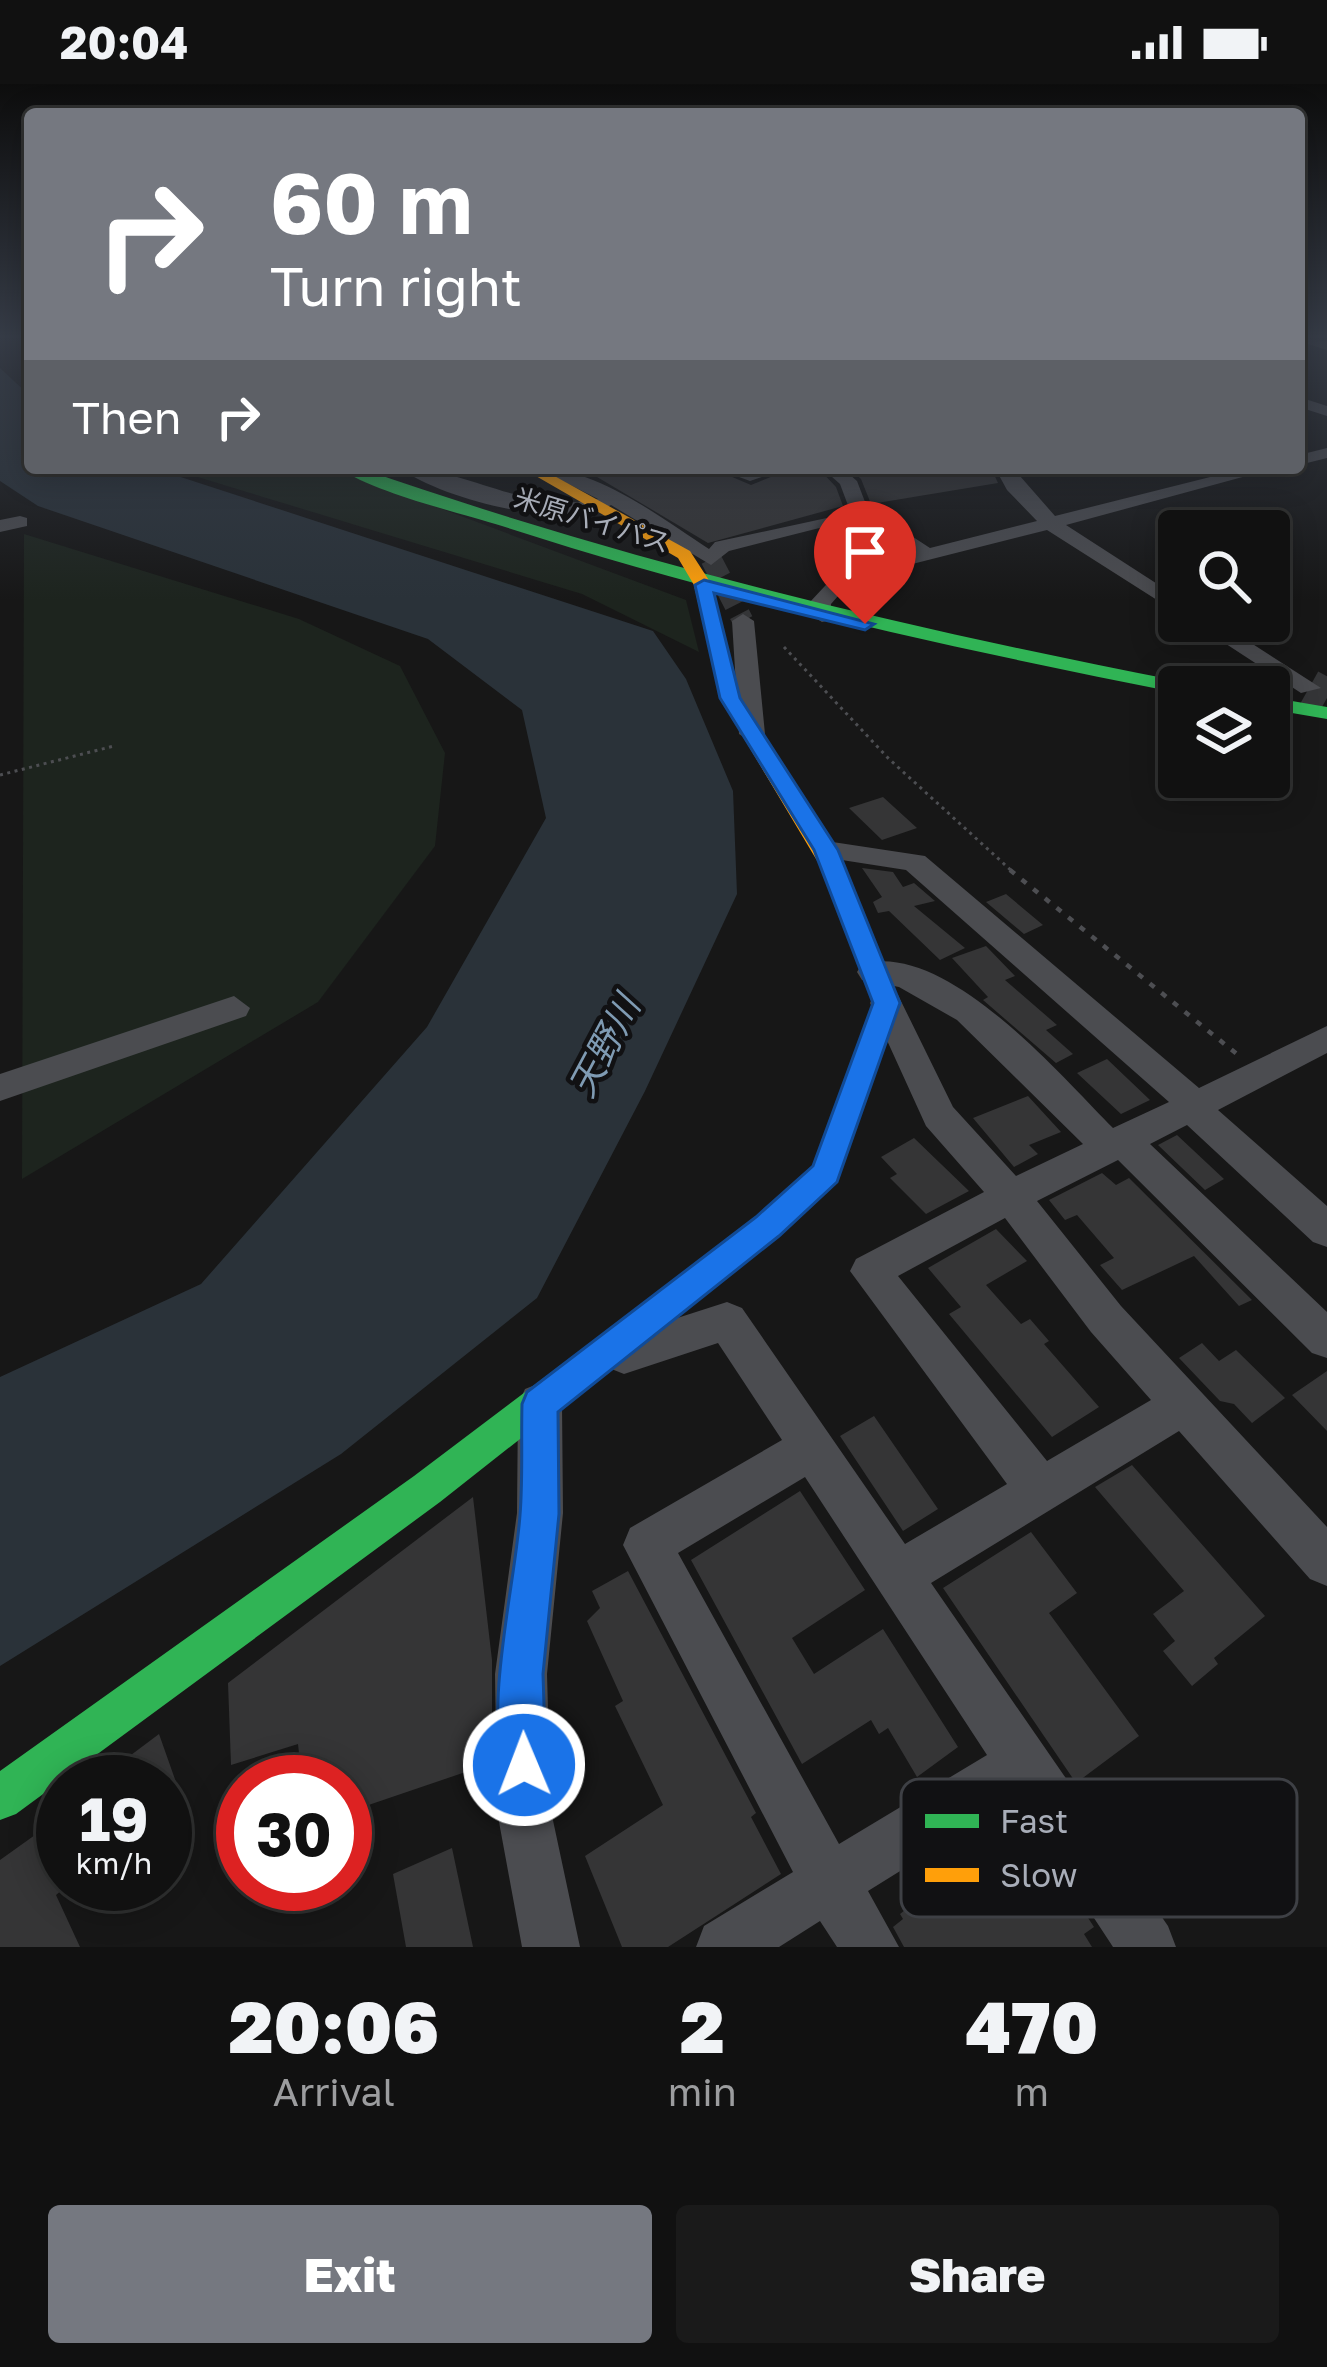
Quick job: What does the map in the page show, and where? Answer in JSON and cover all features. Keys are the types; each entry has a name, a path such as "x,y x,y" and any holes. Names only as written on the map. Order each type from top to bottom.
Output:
{"main road":[{"name":"米原バイパス","path":"376,474 411,481 551,543 704,585 822,615 1158,683"},
{"path":"0,1798 593,1364 768,1226 826,1173 879,987 826,850 730,698 704,585 684,554 541,474"},
{"path":"1290,706 1327,712"}],"street":[{"path":"559,474 636,510 711,559 722,546 842,520 859,510"},
{"path":"839,474 848,481 859,510 926,554"},
{"path":"822,615 820,603 846,575 1243,474"},
{"path":"1000,476 1053,522 1158,593"},
{"path":"411,481 531,511 578,511 602,504"},
{"path":"743,621 752,734"},
{"path":"1236,642 1309,688"},
{"path":"826,850 915,862 1327,1230"},
{"path":"1327,1339 969,1010 895,972 879,987 939,1116 1009,1194 1106,1319 1327,1562"},
{"path":"0,1088 234,1008"},
{"path":"1038,1487 870,1271 1009,1194 1195,1108 1327,1038"},
{"path":"593,1364 727,1321 1036,1779"},
{"path":"540,1404 540,1514 521,1674 524,1811 551,1947"},
{"path":"900,1574 1038,1487 1184,1405"},
{"path":"813,1447 647,1545 829,1882 870,1947"},
{"path":"997,1779 1025,1762"},
{"path":"725,1947 901,1838"},
{"path":"1128,1917 1148,1947"}],"path":[{"path":"784,647 854,730 954,825 1261,1073"},
{"path":"0,775 114,746"}],"shaded area":[{"path":"188,474 348,474 686,600 699,652 582,594"},
{"path":"24,534 299,619 400,666 445,753 435,846 318,1002 22,1179"}],"water":[{"name":"天野川","path":"0,426 24,426 24,474 171,474 653,631 686,679 733,791 737,894 645,1091 537,1298 341,1454 0,1666 0,1377 201,1284 427,1027 546,818 522,710 428,639 38,506 0,481"}],"building":[{"path":"592,474 725,474 751,485 778,474 824,474 836,487 843,506 708,543"},
{"path":"856,474 994,474 998,483 871,504"},
{"path":"883,797 917,828 882,840 849,808"},
{"path":"862,868 893,872 903,887 914,883 935,901 914,906 965,948 940,960 889,911 878,913 873,902 882,897"},
{"path":"1006,894 1043,925 1024,934 986,902"},
{"path":"986,946 1015,976 1005,980 1057,1025 1046,1030 1073,1054 1056,1063 983,1000 988,997 952,958"},
{"path":"1107,1059 1150,1100 1121,1114 1077,1073"},
{"path":"1028,1096 1061,1132 1029,1145 1038,1154 1014,1167 973,1118"},
{"path":"1177,1135 1224,1179 1205,1190 1158,1145"},
{"path":"914,1138 969,1191 926,1214 890,1178 897,1174 881,1157"},
{"path":"1102,1173 1116,1185 1129,1178 1252,1300 1239,1306 1194,1256 1122,1290 1100,1265 1114,1258 1077,1215 1065,1220 1049,1200"},
{"path":"996,1229 1027,1261 986,1285 1021,1324 1030,1319 1049,1341 1044,1344 1099,1407 1052,1437 949,1314 961,1307 928,1268"},
{"path":"1202,1343 1219,1361 1236,1350 1285,1398 1252,1423 1234,1404 1220,1401 1179,1358"},
{"path":"1327,1371 1327,1431 1292,1395"},
{"path":"874,1416 938,1509 903,1531 840,1436"},
{"path":"1132,1465 1265,1616 1214,1658 1218,1664 1192,1686 1163,1651 1175,1641 1153,1614 1184,1591 1095,1487"},
{"path":"800,1491 865,1590 792,1638 814,1674 883,1629 958,1747 917,1777 888,1728 879,1734 871,1720 802,1764 691,1560"},
{"path":"473,1497 492,1660 492,1763 372,1804 372,1755 299,1755 298,1744 263,1755 231,1755 228,1683"},
{"path":"1031,1532 1077,1593 1049,1613 1139,1736 1081,1779 1073,1779 943,1588"},
{"path":"628,1571 756,1813 751,1817 781,1874 668,1947 622,1947 585,1856 663,1805 615,1706 623,1701 587,1621 600,1608 592,1591"},
{"path":"159,1734 166,1755 131,1755"},
{"path":"36,1834 36,1911 63,1911 80,1947 0,1947 0,1860"},
{"path":"452,1848 473,1947 406,1947 393,1874"},
{"path":"1087,1917 1094,1927 1084,1934 1092,1947 904,1947 893,1927 903,1919"}],"tunnel":[{"path":"711,559 743,621"},
{"path":"1309,688 1327,698"}],"traffic: fast":[{"path":"363,474 551,537 758,595 1158,683"},
{"path":"1290,707 1327,713"},
{"path":"0,1798 427,1489 768,1226 826,1173 886,1003 833,869"}],"traffic: slow":[{"path":"540,474 684,555 703,585 730,698 833,869"}],"route":[{"path":"524,1765 521,1674 540,1514 540,1404 768,1226 826,1173 886,1003 826,850 730,698 704,585 865,624"}]}
